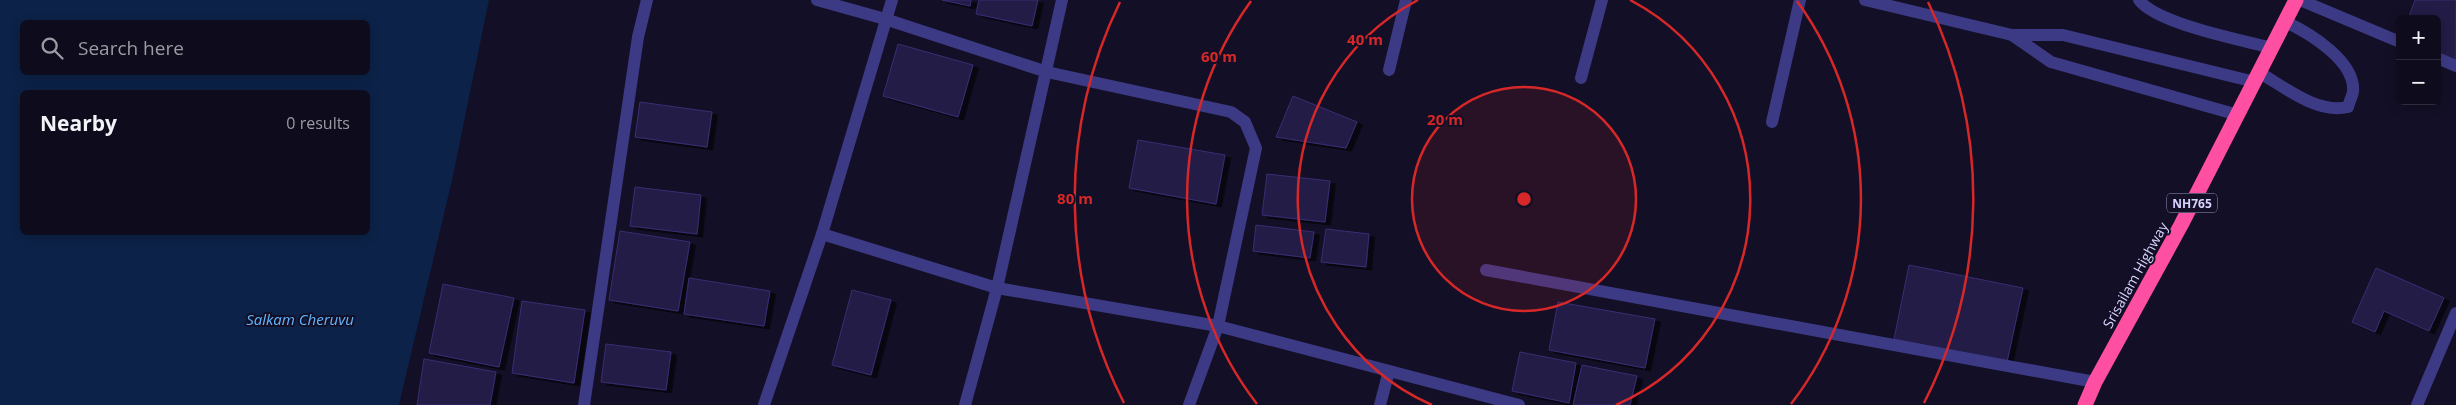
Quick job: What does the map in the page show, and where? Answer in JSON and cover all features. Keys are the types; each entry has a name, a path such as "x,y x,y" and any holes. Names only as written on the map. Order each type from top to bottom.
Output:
{"highway":[{"name":"Srisailam Highway","path":"2085,405 2094,382 2181,225 2298,0"}],"street":[{"path":"584,405 638,37 646,0"},
{"path":"817,0 885,19 1047,72 1231,112 1245,122 1256,148 1218,326 1189,405"},
{"path":"764,405 822,234 892,0"},
{"path":"965,405 997,288 1062,0"},
{"path":"1390,70 1406,0"},
{"path":"1581,78 1602,0"},
{"path":"1772,122 1800,0"},
{"path":"1865,0 2012,35 2064,35 2258,78 2317,105 2336,109 2348,107 2353,91 2350,72 2322,45 2302,30 2286,22"},
{"path":"2139,0 2145,7 2193,28 2272,48"},
{"path":"2298,0 2396,40"},
{"path":"2012,35 2051,62 2238,115"},
{"path":"2441,60 2456,66"},
{"path":"822,234 997,288 1218,326 1519,405"},
{"path":"1486,270 2094,382"},
{"path":"2417,405 2456,313"},
{"path":"1380,405 1389,371"}],"water":[{"name":"Salkam Cheruvu","path":"0,0 489,0 452,180 399,405 0,405"}],"building":[{"path":"942,0 971,0 970,6"},
{"path":"979,0 1038,0 1032,26 976,14"},
{"path":"2415,0 2456,0 2456,62 2441,56 2441,15 2409,15"},
{"path":"898,44 973,65 958,117 883,96"},
{"path":"1293,96 1357,122 1346,148 1276,137"},
{"path":"640,102 712,112 707,147 635,137"},
{"path":"1138,140 1225,155 1216,204 1129,188"},
{"path":"1267,174 1330,181 1325,222 1262,215"},
{"path":"635,187 701,195 697,234 630,226"},
{"path":"1256,225 1314,232 1310,258 1253,251"},
{"path":"1326,229 1369,234 1366,267 1321,262"},
{"path":"620,231 690,242 678,311 609,300"},
{"path":"1909,265 2023,288 2007,362 1894,339"},
{"path":"2376,268 2444,298 2429,331 2384,311 2375,332 2352,322"},
{"path":"689,278 770,291 764,326 684,314"},
{"path":"443,284 514,298 499,367 429,353"},
{"path":"852,290 891,300 871,375 832,365"},
{"path":"522,301 585,310 574,383 512,373"},
{"path":"1558,302 1655,319 1645,368 1549,350"},
{"path":"606,344 671,352 666,390 601,382"},
{"path":"1520,352 1576,363 1569,403 1512,391"},
{"path":"424,359 496,372 490,405 417,405"},
{"path":"1582,365 1637,376 1630,405 1573,405"}]}
